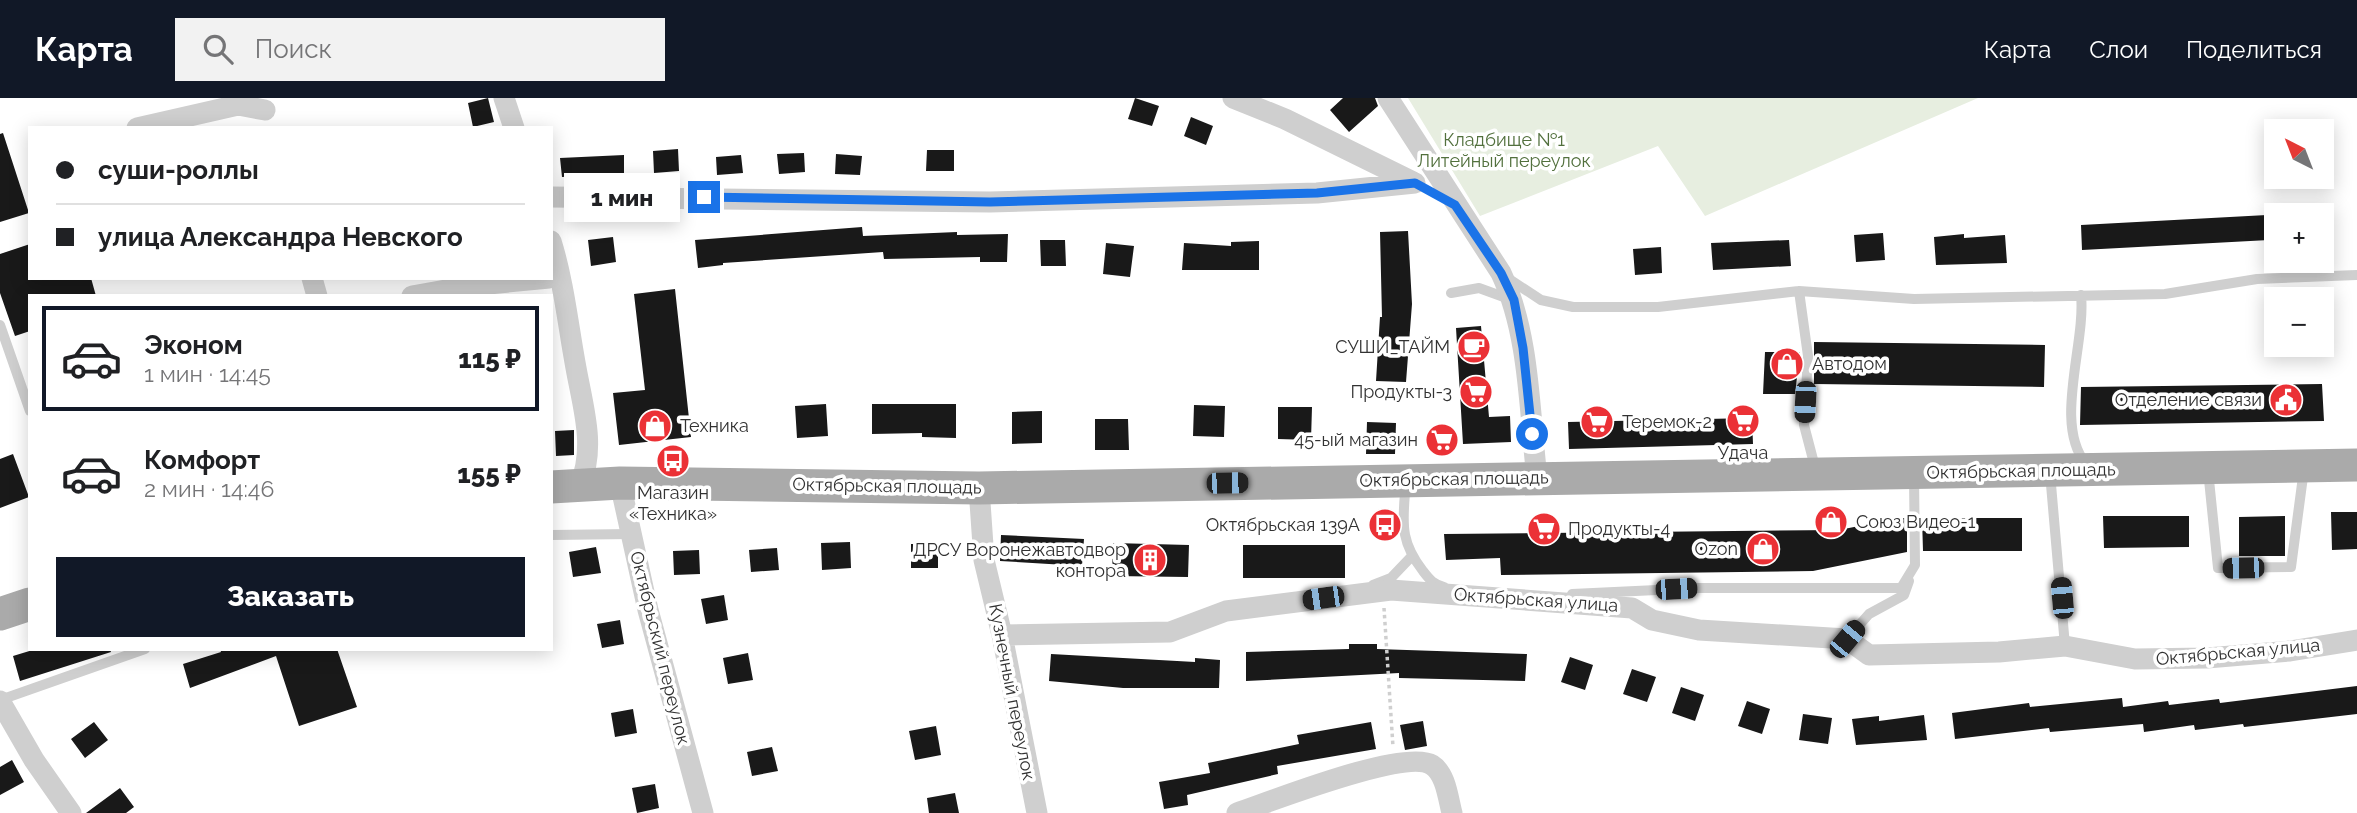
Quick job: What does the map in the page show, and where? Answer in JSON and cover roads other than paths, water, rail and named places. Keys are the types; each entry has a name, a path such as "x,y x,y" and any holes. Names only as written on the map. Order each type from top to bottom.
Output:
{"main road":[{"name":"Октябрьская площадь","path":"566,486 620,483 979,488 2357,465"},
{"path":"0,614 28,605"}],"street":[{"path":"504,98 513,126"},
{"path":"1233,98 1285,119 1455,205"},
{"path":"1388,98 1501,273 1514,300 1523,348 1537,478"},
{"path":"146,126 238,105 265,112"},
{"path":"553,197 990,202 1317,193 1415,183"},
{"path":"554,278 587,420 587,469 566,486"},
{"path":"423,294 468,286 532,280"},
{"name":"Октябрьский переулок","path":"620,483 648,610 703,813"},
{"name":"Кузнечный переулок","path":"979,488 984,560 1002,635 1037,813"},
{"name":"Октябрьская улица","path":"1002,635 1170,632 1226,611 1382,591 1632,608 1652,620 1699,630 1847,639 1869,655 1999,652 2065,646 2135,659 2207,658 2290,651 2357,640"},
{"path":"0,700 34,760 71,813"},
{"path":"1237,813 1381,765 1417,761 1432,765 1443,778 1452,813"}],"lane":[{"path":"1501,273 1541,300 1573,307 1658,307 1799,291 1914,299 2165,294 2257,279 2357,275"},
{"path":"1451,293 1479,288 1514,300"},
{"path":"1799,291 1808,356 1804,425 1816,472"},
{"path":"2081,295 2081,342 2070,416 2080,458 2090,469"},
{"path":"0,325 28,405"},
{"path":"2208,468 2218,568 2291,567 2305,466"},
{"path":"2049,470 2065,646"},
{"path":"1847,639 1869,614 1904,595 1915,565 1914,473"},
{"path":"1420,479 1405,493 1402,521 1412,556 1434,584 1472,593 1901,588 1915,565"},
{"path":"553,535 631,534"},
{"path":"1347,595 1391,578 1412,556"},
{"path":"0,700 139,651"}],"place":[{"name":"СУШИ_ТАЙМ","path":"1474,347"},
{"name":"Автодом","path":"1787,364"},
{"name":"Продукты-3","path":"1476,392"},
{"name":"Отделение связи","path":"2286,400"},
{"name":"Удача","path":"1743,421"},
{"name":"Теремок-2","path":"1597,422"},
{"name":"Техника","path":"655,426"},
{"name":"45-ый магазин","path":"1442,440"},
{"name":"Магазин «Техника»","path":"673,461"},
{"name":"Союз Видео-1","path":"1831,522"},
{"name":"Октябрьская 139А","path":"1385,525"},
{"name":"Продукты-4","path":"1544,529"},
{"name":"Ozon","path":"1763,549"},
{"name":"ДРСУ Воронежавтодвор контора","path":"1150,560"}],"park label":[{"name":"Кладбище №1 Литейный переулок","path":"1504,150"}]}
